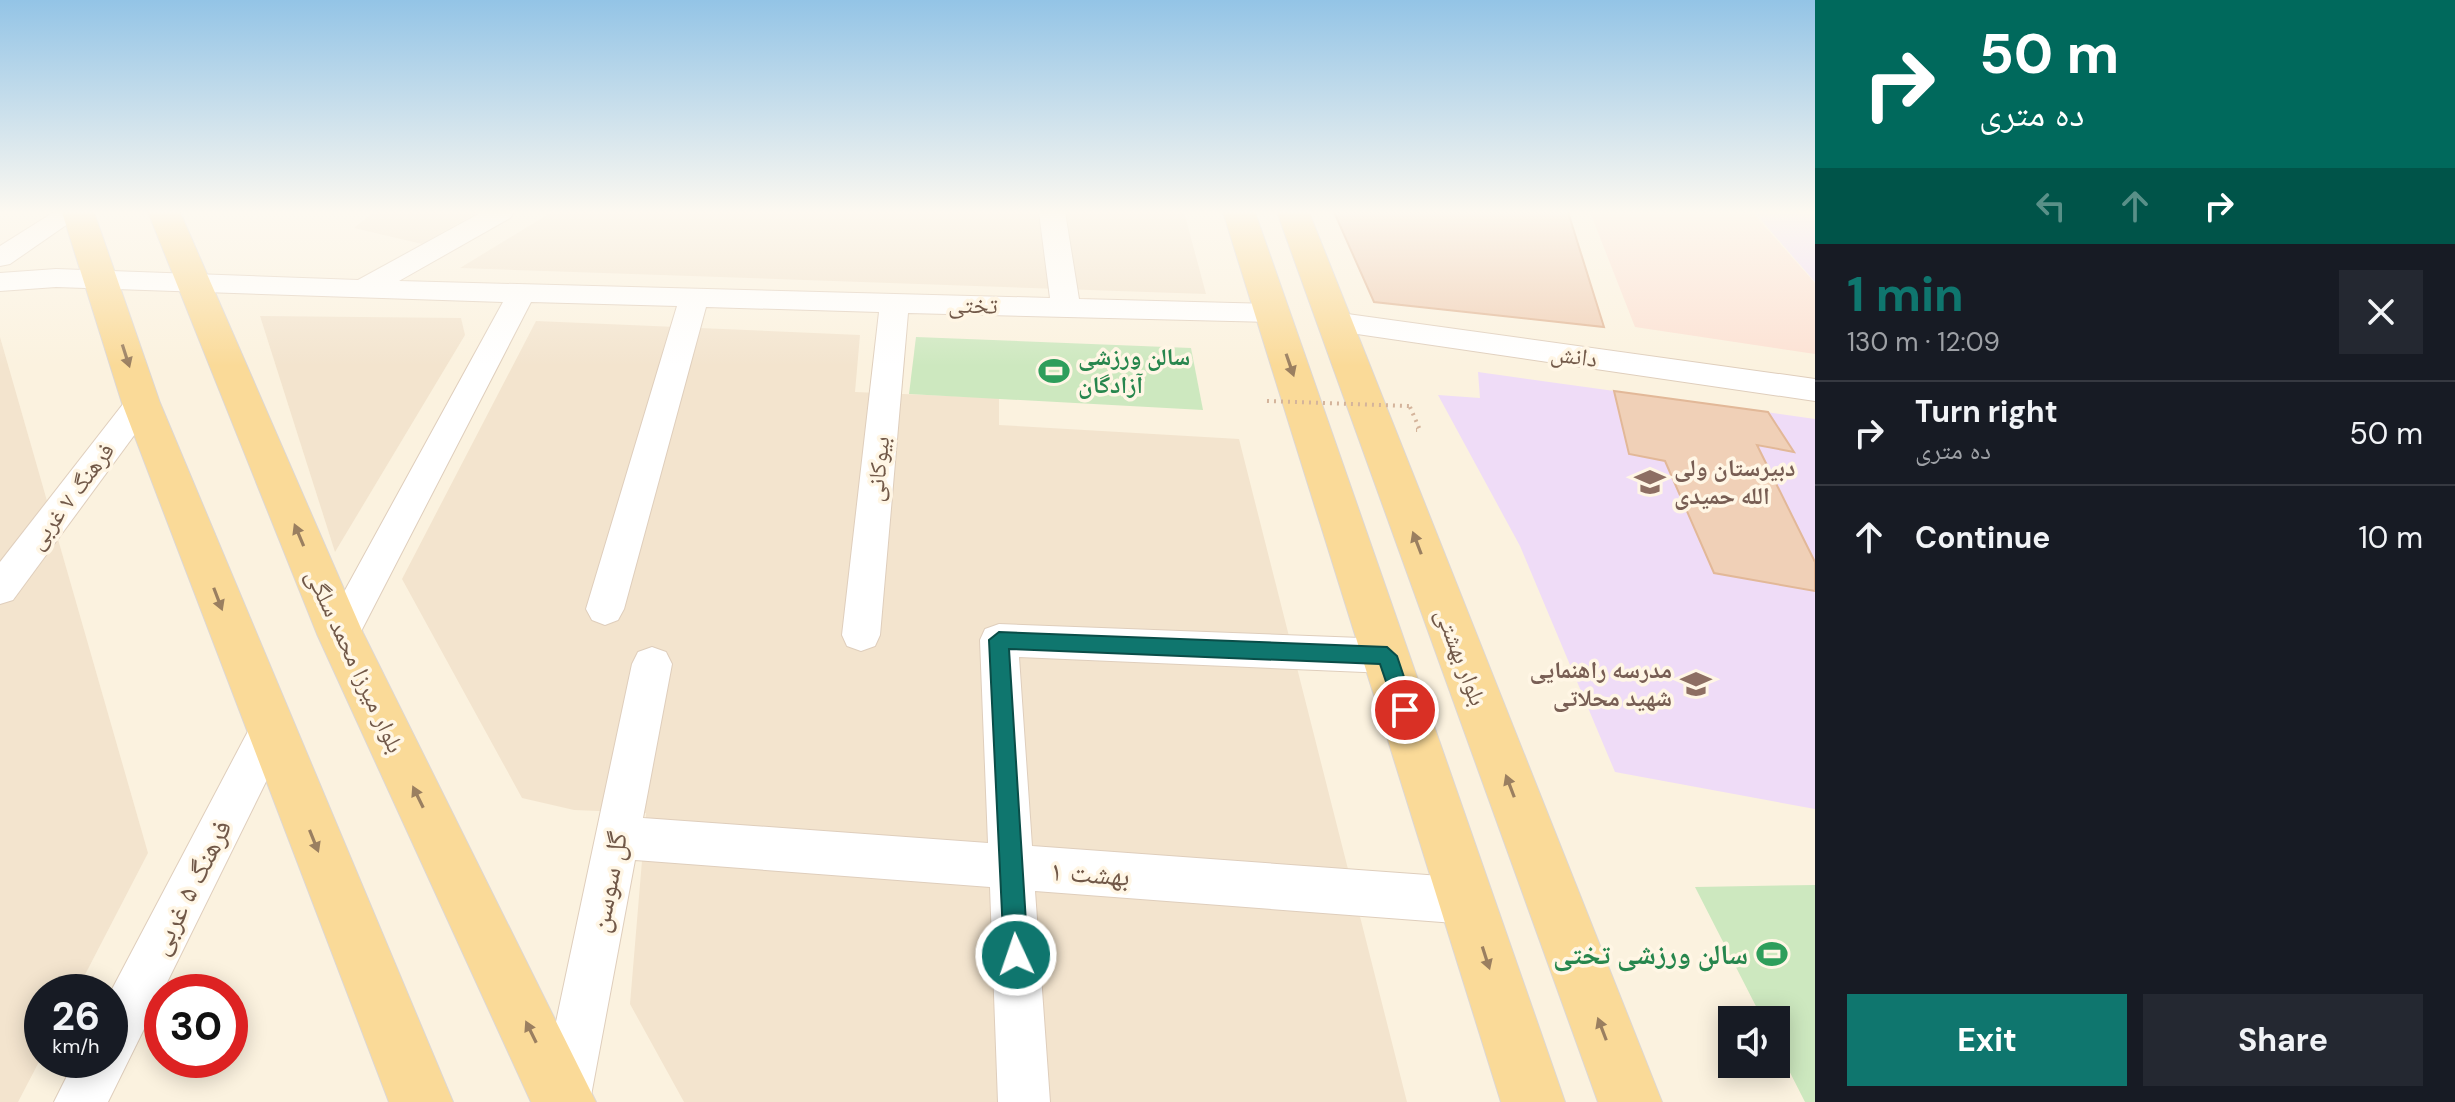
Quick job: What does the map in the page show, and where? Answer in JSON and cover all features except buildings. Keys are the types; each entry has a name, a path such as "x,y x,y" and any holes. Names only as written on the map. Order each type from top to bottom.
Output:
{"main road":[{"path":"94,263 141,403 421,1102"},
{"name":"بلوار میرزا محمد سلگی","path":"184,263 340,634 564,1101"},
{"path":"1256,263 1533,1102"},
{"name":"بلوار بهشتی","path":"1312,263 1630,1102"},
{"path":"1273,313 1333,322"}],"street":[{"path":"364,289 410,263"},
{"path":"1059,263 1066,308"},
{"name":"تختی","path":"0,282 56,278 192,285 1273,313"},
{"path":"340,634 522,293"},
{"path":"605,609 694,298"},
{"name":"بیوکانی","path":"861,635 894,303"},
{"name":"دانش","path":"1333,322 1815,390"},
{"name":"فرهنگ ۷ غربی","path":"0,589 141,403"},
{"path":"1024,1102 999,640 1387,656"},
{"name":"گل سوسن","path":"564,1101 652,664"},
{"name":"فرهنگ ۵ غربی","path":"128,1009 270,731"},
{"name":"بهشت ۱","path":"617,837 1468,901"},
{"path":"80,1102 93,1078"}],"path":[{"path":"1267,401 1409,406"}],"shaded area":[{"path":"468,263 1198,263 1206,294 460,268"},
{"path":"1610,263 1798,263 1815,283 1815,354 1635,327"},
{"path":"1799,263 1815,263 1815,282"},
{"path":"260,316 461,318 465,335 335,552"},
{"path":"536,321 860,335 855,392 999,398 999,425 1239,439 1407,1102 684,1102 630,1004 646,813 574,810 522,798 402,579"},
{"path":"0,337 148,853 85,974 24,974 24,1078 31,1078 18,1102 0,1102"},
{"path":"1478,372 1815,419 1815,809 1615,772 1520,546 1438,395 1480,398"}],"green space":[{"name":"سالن ورزشی آزادگان","path":"916,337 1191,348 1203,410 909,394"},
{"name":"سالن ورزشی تختی","path":"1815,885 1815,1102 1805,1102 1790,1073 1790,1006 1756,1006 1695,887"}],"place":[{"name":"سالن ورزشی آزادگان","path":"1054,371"},
{"name":"دبیرستان ولی الله حمیدی","path":"1650,482"},
{"name":"مدرسه راهنمایی شهید محلاتی","path":"1696,684"},
{"name":"سالن ورزشی تختی","path":"1772,954"}],"route":[{"path":"1016,955 999,640 1387,656 1405,710"}]}
